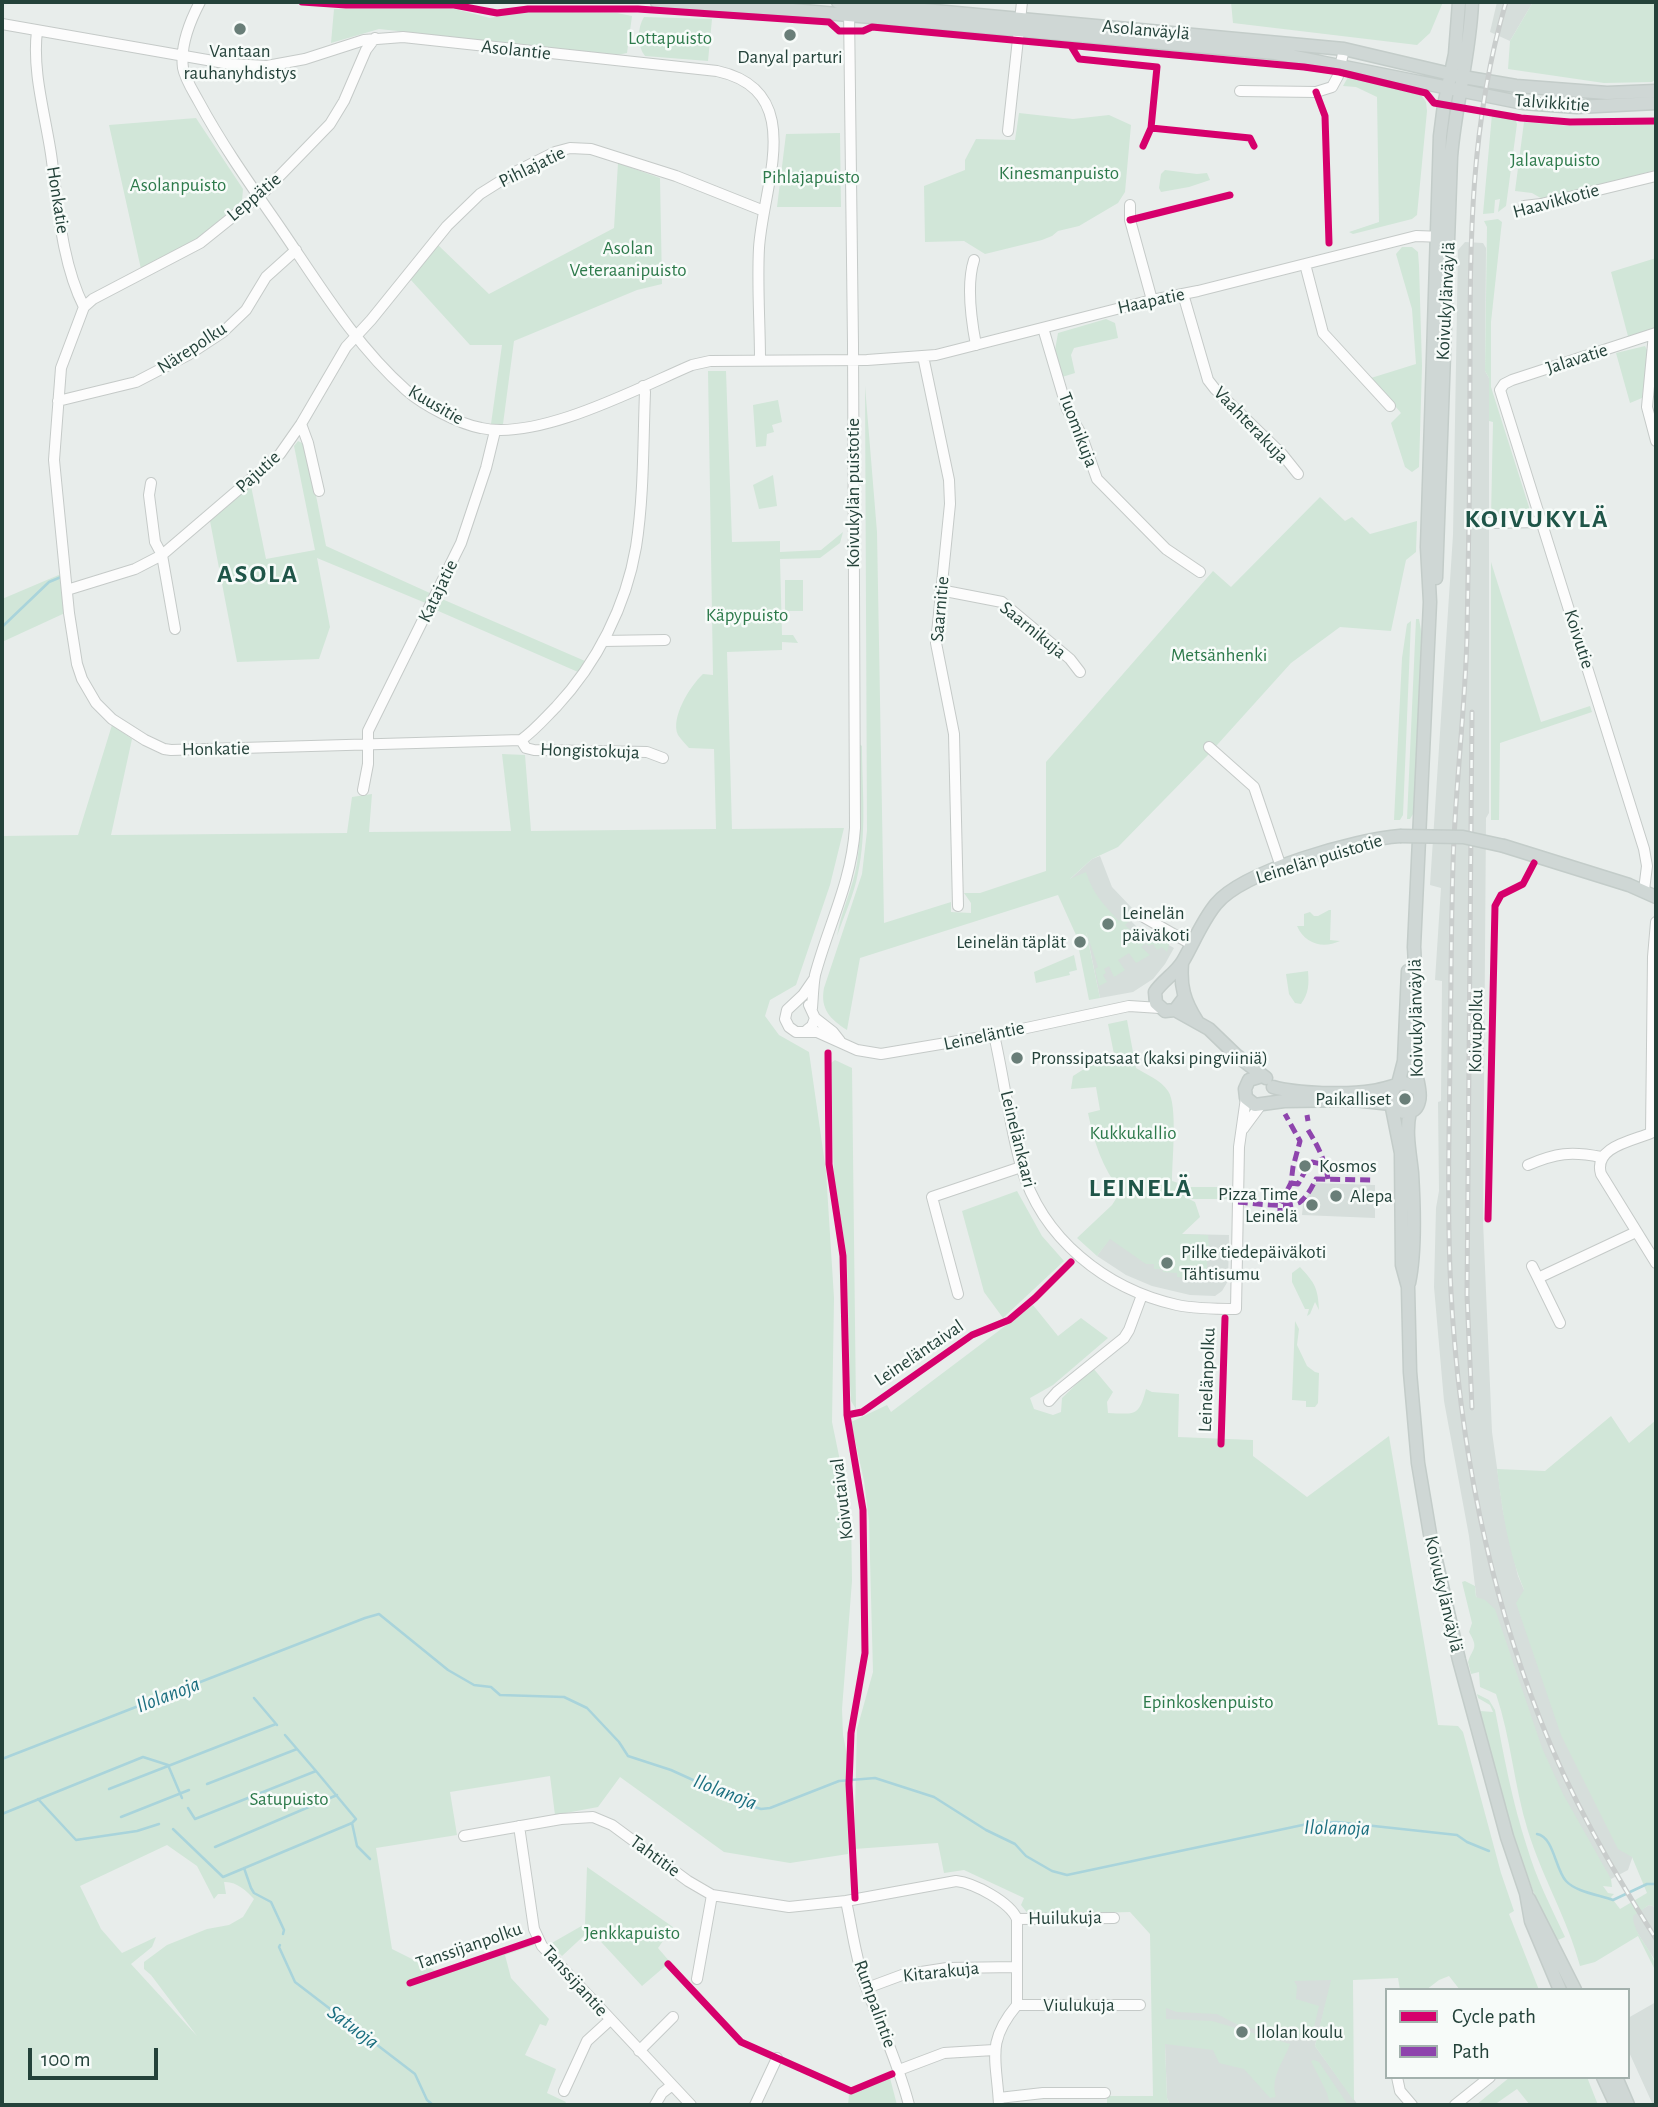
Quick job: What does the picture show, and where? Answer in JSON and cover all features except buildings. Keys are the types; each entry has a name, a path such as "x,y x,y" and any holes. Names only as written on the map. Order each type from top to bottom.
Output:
{"main road":[{"name":"Asolanväylä","path":"657,2 846,5 1019,24 1275,53 1454,91"},
{"name":"Koivukylänväylä","path":"1457,75 1459,2"},
{"name":"Koivukylänväylä","path":"1472,2 1471,31 1440,136 1442,237 1436,583 1430,602 1414,947 1416,971 1413,1055 1420,1100 1410,1112 1408,1121 1412,1177 1412,1265 1408,1287 1410,1372 1418,1464 1447,1615 1497,1804 1526,1893 1531,1921 1559,1988"},
{"name":"Asolanväylä","path":"1019,24 1344,49 1457,75"},
{"name":"Talvikkitie","path":"1457,75 1516,86 1570,91 1656,91"},
{"name":"Talvikkitie","path":"1454,91 1523,103 1577,107 1656,103"},
{"name":"Leinelän puistotie","path":"1160,988 1182,963 1216,904 1235,887 1258,875 1369,839 1400,836 1463,837 1504,846 1650,894"},
{"name":"Koivukylänväylä","path":"1408,1287 1402,1265 1401,1153 1390,1093 1397,1085 1404,1061 1408,970 1414,947"},
{"name":"Leinelän puistotie","path":"1182,963 1183,993"},
{"path":"1197,1021 1183,993 1172,982 1160,988 1156,1003 1160,1008 1175,1010 1197,1021 1271,1083 1274,1093 1264,1104"},
{"path":"1175,1010 1183,993"},
{"path":"1236,1055 1246,1084 1246,1098 1255,1105 1354,1100 1392,1106 1399,1112 1410,1112"},
{"path":"1246,1084 1254,1077 1262,1076"},
{"name":"Koivukylänväylä","path":"1397,1085 1410,1084 1417,1089"},
{"path":"1273,1087 1288,1091 1356,1092 1397,1085"},
{"name":"Koivukylänväylä","path":"1526,1893 1574,1988"},
{"path":"1604,2079 1616,2105"},
{"path":"1617,2079 1628,2105"}],"street":[{"name":"Kuusitie","path":"192,2 183,56 184,70 204,112 258,196 356,337 395,379 419,400 461,421 495,430 512,430 559,421 692,365 710,361 853,360"},
{"name":"Kuusitie","path":"191,18 200,2"},
{"path":"1007,131 1022,2"},
{"name":"Koivukylän puistotie","path":"813,1013 814,978 848,878 855,828 853,360 846,5"},
{"name":"Asolantie","path":"2,24 230,64 267,66 305,60 375,38 402,37 719,72 740,78 760,92 774,126 774,146 759,249 760,360"},
{"name":"Honkatie","path":"37,30 36,58 55,194 74,282 84,307 61,368 54,472 77,664 96,703 112,719 145,740 171,750 521,740"},
{"name":"Leppätie","path":"84,307 93,299 200,243 258,196 330,124 344,101 366,50 375,38"},
{"path":"1240,91 1316,92 1332,87 1338,76 1344,49"},
{"name":"Pihlajatie","path":"356,337 447,226 480,194 555,152 569,148 591,149 764,211"},
{"name":"Haavikkotie","path":"1524,206 1656,176"},
{"path":"1130,205 1130,220 1152,300"},
{"name":"Haapatie","path":"853,360 923,356 976,345 1416,236 1442,237"},
{"name":"Närepolku","path":"58,401 136,382 188,355 223,332 246,310 266,277 296,250"},
{"path":"974,260 971,270 972,322 976,345"},
{"path":"1305,264 1323,333 1390,406"},
{"name":"Vaahterakuja","path":"1183,294 1209,380 1298,474"},
{"name":"Tuomikuja","path":"1043,328 1067,409 1081,434 1097,479 1166,549 1200,572"},
{"path":"1655,334 1647,407 1656,441"},
{"name":"Jalavatie","path":"1500,390 1504,384 1513,380 1655,334"},
{"name":"Pajutie","path":"67,590 135,569 162,555 280,454 301,424 346,347 356,337"},
{"name":"Saarnitie","path":"923,356 949,480 950,504 936,643 954,734 958,906"},
{"path":"521,740 571,691 585,672 603,641 621,600 636,546 643,386"},
{"name":"Koivutie","path":"1500,390 1644,849 1650,894"},
{"path":"301,424 309,443 318,491"},
{"name":"Katajatie","path":"363,790 368,764 368,731 461,543 486,468 495,430"},
{"path":"151,482 149,495 155,542 162,555 174,629"},
{"path":"1487,523 1541,522"},
{"name":"Saarnikuja","path":"940,590 1002,602 1070,659 1080,672"},
{"path":"603,641 665,640"},
{"name":"Hongistokuja","path":"521,740 526,748 534,750 647,752 663,758"},
{"path":"1209,747 1254,787 1281,867"},
{"path":"1140,915 1191,944"},
{"path":"1656,922 1653,957 1654,1132 1608,1150 1599,1163 1601,1174 1656,1263"},
{"name":"Koivukylän puistotie","path":"795,1003 814,978"},
{"name":"Leineläntie","path":"1129,1006 1160,988"},
{"path":"795,1003 805,1003 813,1013 812,1026 807,1030 796,1032 787,1024 787,1010 795,1003"},
{"name":"Leineläntie","path":"807,1030 857,1050 881,1054 994,1035 1129,1006 1160,1008"},
{"name":"Leineläntie","path":"813,1013 840,1041"},
{"name":"Leinelänkaari","path":"994,1035 1021,1167 1043,1213 1069,1247 1094,1269 1119,1285 1142,1295 1180,1306 1236,1309 1239,1147 1246,1098"},
{"name":"Leinelänkaari","path":"1243,1129 1264,1104"},
{"path":"1528,1165 1560,1154 1601,1157"},
{"path":"958,1294 932,1197 1021,1167"},
{"path":"1538,1278 1636,1233"},
{"path":"1532,1266 1560,1324"},
{"path":"1049,1401 1124,1338 1142,1295"},
{"name":"Tahtitie","path":"464,1836 582,1816 604,1820 688,1881 712,1895 789,1907 846,1901 956,1881 969,1883 1005,1904 1014,1910 1017,1919"},
{"name":"Tanssijantie","path":"519,1826 534,1929 538,1939 551,1957 691,2105"},
{"path":"697,1979 712,1895"},
{"name":"Rumpalintie","path":"846,1901 855,1950 909,2105"},
{"name":"Huilukuja","path":"1017,1919 1114,1918"},
{"path":"1017,1919 1017,2005 996,2036 994,2050 999,2101 1044,2093 1105,2093"},
{"name":"Kitarakuja","path":"867,1988 902,1975 947,1968 1017,1967"},
{"name":"Viulukuja","path":"1017,2005 1140,2005"},
{"path":"639,2050 673,2017"},
{"path":"564,2091 587,2041 610,2020"},
{"path":"899,2070 944,2053 994,2050"},
{"path":"755,2105 777,2058"},
{"path":"1397,2079 1400,2091 1412,2105"},
{"path":"1455,2105 1488,2079"},
{"path":"655,2105 662,2093 671,2086"}],"shaded area":[{"path":"1497,2 1533,2 1510,41 1490,32"},
{"path":"1465,242 1483,243 1486,248 1485,371 1489,378 1489,813 1486,818 1483,1221 1492,1432 1503,1511 1518,1576 1636,1847 1628,1870 1611,1879 1594,1872 1478,1611 1469,1536 1444,1401 1434,1287 1436,1208 1439,1191 1438,1102 1441,1101 1442,981 1435,980 1441,888 1430,885 1453,535 1458,250"},
{"name":"Leinelän päiväkoti","path":"1100,856 1112,887 1132,908 1126,916 1137,927 1174,948 1153,979 1133,992 1100,998 1086,930 1066,883 1092,859"},
{"path":"1314,1183 1375,1185 1375,1218 1302,1215 1303,1204"},
{"name":"Pilke tiedepäiväkoti Tähtisumu","path":"1182,1234 1229,1235 1228,1281 1215,1296 1190,1295 1152,1286 1126,1275 1097,1256 1109,1239"},
{"path":"1649,1905 1656,1907 1656,1962 1633,1926 1633,1915"},
{"name":"Ilolan koulu","path":"1294,1980 1332,1980 1315,2046 1358,2105 1170,2105 1167,2098 1166,2007 1176,2011"},
{"path":"1656,2002 1656,2105 1653,2105 1630,2054 1630,2017"}],"green space":[{"path":"1231,2 1443,2 1430,33 1417,45 1233,23"},
{"path":"1533,2 1656,2 1656,79 1652,82 1604,83 1508,69 1510,41"},
{"path":"334,9 455,9 490,18 526,11 617,13 632,16 627,53 617,55 379,29 331,43"},
{"name":"Lottapuisto","path":"644,17 712,19 708,61 645,56 639,37"},
{"path":"1348,77 1421,95 1426,102 1427,111 1417,215 1412,219 1353,234 1349,232 1379,222 1377,97 1356,87 1343,86"},
{"name":"Kinesmanpuisto","path":"1019,113 1073,119 1109,115 1131,125 1125,192 1118,203 1079,226 1058,231 1042,240 985,254 964,241 925,242 924,186 965,170 965,160 976,139 1015,140"},
{"path":"1492,114 1515,119 1517,124 1506,206 1498,212 1500,199 1495,200 1494,213 1483,214"},
{"name":"Asolanpuisto","path":"196,118 243,189 242,201 191,244 141,269 109,125"},
{"name":"Jalavapuisto","path":"1524,122 1571,126 1656,124 1656,170 1544,200 1532,193 1515,191"},
{"name":"Pihlajapuisto","path":"840,133 841,207 777,207 786,134"},
{"name":"Asolan Veteraanipuisto","path":"618,163 660,178 662,284 637,290 514,341 503,424 491,424 502,345 470,345 410,279 438,245 489,294 614,228"},
{"path":"1165,170 1207,173 1210,180 1161,192 1161,174"},
{"path":"1498,219 1502,222 1491,322 1491,387 1529,514 1491,517 1493,422 1489,421 1489,378 1485,371 1487,227 1484,221"},
{"path":"1402,247 1412,247 1418,252 1419,266 1422,366 1419,467 1412,472 1405,467 1391,423 1401,413 1371,378 1416,364 1412,309 1396,254"},
{"path":"1656,258 1656,327 1629,340 1611,272"},
{"path":"1106,319 1115,323 1118,338 1074,348 1071,355 1075,373 1062,377 1055,350 1058,333"},
{"path":"1645,346 1648,352 1642,398 1630,403 1616,353"},
{"path":"708,371 726,371 732,542 780,541 780,552 821,550 843,532 840,543 820,558 780,559 782,635 793,635 798,643 782,642 782,650 727,652 732,829 844,828 830,885 796,985 770,1000 765,1016 779,1035 809,1052 826,1171 834,1298 832,1422 851,1514 852,1581 842,1709 847,1755 848,1854 790,1863 724,1852 620,1777 598,1807 555,1815 550,1776 450,1792 457,1835 376,1848 392,1949 436,1971 531,1939 534,1945 505,1955 511,1978 549,2019 546,2026 540,2024 525,2055 556,2069 547,2093 566,2102 564,2105 2,2105 2,836 78,835 112,725 132,739 111,835 347,833 352,797 372,794 369,832 511,831 502,754 525,755 531,831 716,829 714,749 689,748 678,735 676,728 679,711 692,686 703,674 713,675","holes":["167,1845 197,1866 214,1899 218,1894 226,1894 224,1882 237,1885 254,1899 243,1917 229,1925 207,1929 167,1945 144,1962 144,1969 197,2036 131,1964 152,1947 156,1937 122,1953 101,1929 80,1886"]},
{"name":"Metsänhenki","path":"865,386 877,532 884,923 951,902 951,912 971,913 971,903 964,893 980,893 1046,871 1046,762 1213,571 1231,587 1320,497 1345,521 1352,517 1370,534 1417,521 1416,552 1406,560 1391,631 1340,627 1291,663 1208,755 1118,847 1092,859 1070,879 1086,872 1099,898 1119,921 1126,915 1130,920 1125,925 1132,932 1137,927 1142,935 1146,932 1169,944 1167,952 1162,947 1157,950 1153,944 1149,946 1146,943 1141,947 1150,955 1136,963 1129,953 1118,960 1125,970 1114,977 1109,966 1104,969 1106,973 1103,975 1107,982 1099,986 1095,969 1098,967 1086,931 1100,998 1089,1000 1076,935 1058,895 860,958 847,1030 831,1017 825,1008 824,988 862,874 867,831"},
{"path":"778,400 782,422 772,425 774,432 767,434 766,446 756,447 753,405"},
{"path":"298,441 306,445 326,546 432,594 428,604 317,558 330,627 319,659 237,662 210,521 251,486 266,559 315,550 294,446"},
{"path":"773,475 777,506 759,509 753,485"},
{"path":"1491,562 1541,722 1590,706 1592,712 1500,743 1499,820 1491,820"},
{"path":"61,574 65,613 2,642 2,599"},
{"path":"785,580 803,580 803,611 785,611"},
{"path":"442,599 585,661 578,672 436,610"},
{"path":"1416,619 1419,619 1423,641 1415,811 1410,819 1407,819"},
{"path":"1411,621 1403,815 1400,820 1394,820 1402,658 1407,624"},
{"path":"858,743 862,746 861,857 854,889 837,936 859,848"},
{"path":"1329,910 1330,940 1340,941 1321,945 1310,941 1300,932 1297,926 1304,926 1304,914 1310,912 1318,916"},
{"path":"1074,955 1077,970 1069,972 1070,975 1036,983 1034,972"},
{"path":"1308,971 1306,996 1301,1004 1295,1003 1289,994 1286,974"},
{"name":"Kukkukallio","path":"1127,1020 1136,1068 1162,1084 1171,1098 1174,1120 1172,1181 1191,1187 1230,1187 1229,1199 1189,1199 1195,1202 1200,1217 1182,1234 1208,1235 1210,1259 1207,1260 1207,1280 1177,1277 1177,1273 1154,1269 1154,1264 1146,1264 1110,1239 1097,1256 1077,1238 1112,1205 1121,1191 1104,1164 1090,1124 1088,1113 1100,1110 1096,1087 1071,1089 1073,1076 1114,1054 1108,1024"},
{"path":"835,1060 852,1068 856,1409 851,1401 847,1257 834,1180 831,1063"},
{"path":"1017,1191 1042,1236 1064,1261 1003,1318 984,1292 962,1211"},
{"path":"1300,1267 1312,1282 1318,1296 1319,1310 1315,1302 1307,1316 1309,1309 1305,1309 1292,1282 1292,1273"},
{"name":"Epinkoskenpuisto","path":"1033,1305 1058,1336 1081,1318 1108,1338 1053,1385 1030,1398 1034,1409 1053,1415 1061,1412 1062,1398 1093,1368 1113,1392 1107,1402 1108,1413 1134,1412 1141,1405 1146,1389 1179,1394 1178,1437 1253,1440 1253,1456 1307,1497 1389,1436 1438,1725 1458,1726 1463,1732 1514,1911 1509,1914 1538,1988 1458,1988 1449,1976 1429,1988 1400,1988 1398,1978 1353,1980 1354,2101 1315,2046 1331,1980 1294,1981 1297,1986 1296,1999 1319,2006 1311,2040 1240,2026 1217,2014 1177,2012 1166,2008 1166,2019 1212,2021 1290,2044 1276,2076 1276,2097 1270,2098 1244,2069 1219,2063 1213,2050 1165,2044 1167,2098 1170,2105 1107,2105 1107,2096 1153,2096 1150,1934 1130,1912 1029,1915 1021,1905 1024,1898 964,1870 944,1873 938,1843 854,1849 857,1729 873,1672 869,1521 864,1481 851,1422 887,1405 891,1412"},
{"path":"1295,1321 1299,1329 1297,1345 1307,1366 1319,1373 1318,1403 1315,1407 1306,1407 1306,1401 1292,1400"},
{"path":"1611,1416 1629,1443 1656,1420 1656,1907 1649,1905 1633,1916 1637,1931 1655,1964 1656,1972 1638,1936 1595,1962 1580,1966 1528,1831 1496,1694 1480,1687 1479,1672 1471,1674 1468,1662 1474,1645 1469,1632 1472,1623 1462,1582 1465,1581 1475,1586 1476,1597 1485,1600 1495,1609 1542,1748 1563,1794 1611,1879 1612,1887 1603,1886 1608,1893 1614,1894 1611,1897 1620,1909 1647,1893 1632,1857 1618,1849 1561,1735 1516,1603 1524,1590 1510,1546 1497,1469 1545,1471"},
{"path":"1477,1694 1489,1700 1495,1710 1522,1830 1539,1881 1565,1937 1558,1940 1543,1918 1511,1830 1480,1711 1493,1712 1490,1705 1478,1698"},
{"name":"Jenkkapuisto","path":"587,1867 673,1927 658,1948 670,1962 642,1986 590,1930 562,1956 550,1944 585,1924"},
{"path":"1311,2061 1319,2062 1348,2105 1330,2105"},
{"path":"890,2078 897,2105 848,2105 849,2095"},
{"path":"1508,2079 1588,2079 1598,2105 1530,2105 1517,2089 1494,2105 1476,2105"}],"waterway":[{"path":"2,627 49,582 61,577"},
{"name":"Ilolanoja","path":"2,1759 379,1614 448,1670 474,1685 491,1687 500,1695 564,1697 587,1708 619,1742 628,1756 671,1770 748,1805 761,1809 770,1808 839,1781 875,1778 934,1797 986,1830 1015,1844 1026,1856 1052,1871 1067,1875 1312,1823 1337,1822 1457,1835 1489,1851"},
{"path":"254,1698 277,1725"},
{"path":"109,1789 276,1724"},
{"path":"285,1735 316,1771"},
{"path":"207,1784 297,1749"},
{"path":"2,1814 143,1757 168,1765 182,1798"},
{"path":"173,1829 223,1877 356,1819 316,1771 195,1819 188,1808"},
{"path":"121,1817 189,1790"},
{"path":"215,1847 337,1795"},
{"path":"38,1799 76,1840 137,1831 159,1824"},
{"path":"352,1823 357,1846 370,1859"},
{"name":"Ilolanoja","path":"1537,1834 1543,1836 1551,1847 1562,1876 1570,1885 1582,1891 1613,1900 1647,1884 1654,1884"},
{"name":"Satuoja","path":"244,1868 254,1893 271,1902 284,1930 283,1934"},
{"name":"Satuoja","path":"280,1945 295,1982 415,2074 427,2100 433,2105"}],"railway":[{"path":"1506,2 1485,93 1474,183 1472,228 1467,636 1454,836 1451,939 1449,1206 1455,1346 1479,1509 1491,1563 1521,1668 1552,1748 1578,1804 1656,1939"},
{"path":"1472,712 1467,1295 1472,1408"}],"marked path":[{"path":"1280,1218 1280,1204 1291,1183 1300,1141 1285,1114"},
{"path":"1307,1115 1308,1121"},
{"path":"1308,1130 1321,1153 1328,1179"},
{"path":"1291,1183 1298,1184 1312,1162 1326,1165"},
{"path":"1238,1202 1294,1204 1305,1197 1316,1179 1374,1180"}],"cycle path":[{"path":"302,2 346,5 454,5 497,13 528,9 638,9 829,22 839,31 863,31 872,27 1304,67 1339,72 1426,93 1434,103 1521,118 1570,122 1656,121"},
{"path":"1071,46 1079,59 1157,67 1151,128 1143,146"},
{"path":"1316,92 1325,116 1329,243"},
{"path":"1151,128 1250,138 1254,146"},
{"path":"1130,220 1230,195"},
{"name":"Koivupolku","path":"1488,1219 1495,906 1501,895 1523,884 1534,863"},
{"name":"Koivutaival","path":"828,1053 829,1164 843,1256 847,1415 863,1510 865,1653 851,1733 849,1784 855,1898"},
{"name":"Leineläntaival","path":"847,1415 862,1412 972,1335 1009,1320 1071,1262"},
{"name":"Leinelänpolku","path":"1221,1444 1225,1318"},
{"name":"Tanssijanpolku","path":"410,1983 538,1939"},
{"path":"668,1964 741,2042 851,2091 892,2074"}],"place":[{"name":"Vantaan rauhanyhdistys","path":"240,29"},
{"name":"Danyal parturi","path":"790,35"},
{"name":"Leinelän päiväkoti","path":"1108,924"},
{"name":"Leinelän täplät","path":"1080,942"},
{"name":"Pronssipatsaat (kaksi pingviiniä)","path":"1017,1058"},
{"name":"Paikalliset","path":"1405,1099"},
{"name":"Kosmos","path":"1305,1166"},
{"name":"Alepa","path":"1336,1196"},
{"name":"Pizza Time Leinelä","path":"1312,1205"},
{"name":"Pilke tiedepäiväkoti Tähtisumu","path":"1167,1263"},
{"name":"Ilolan koulu","path":"1242,2032"}],"district":[{"name":"KOIVUKYLÄ","path":"1537,519"},
{"name":"ASOLA","path":"258,574"},
{"name":"LEINELÄ","path":"1141,1188"}],"park label":[{"name":"Käpypuisto","path":"747,615"},
{"name":"Satupuisto","path":"289,1799"}]}
